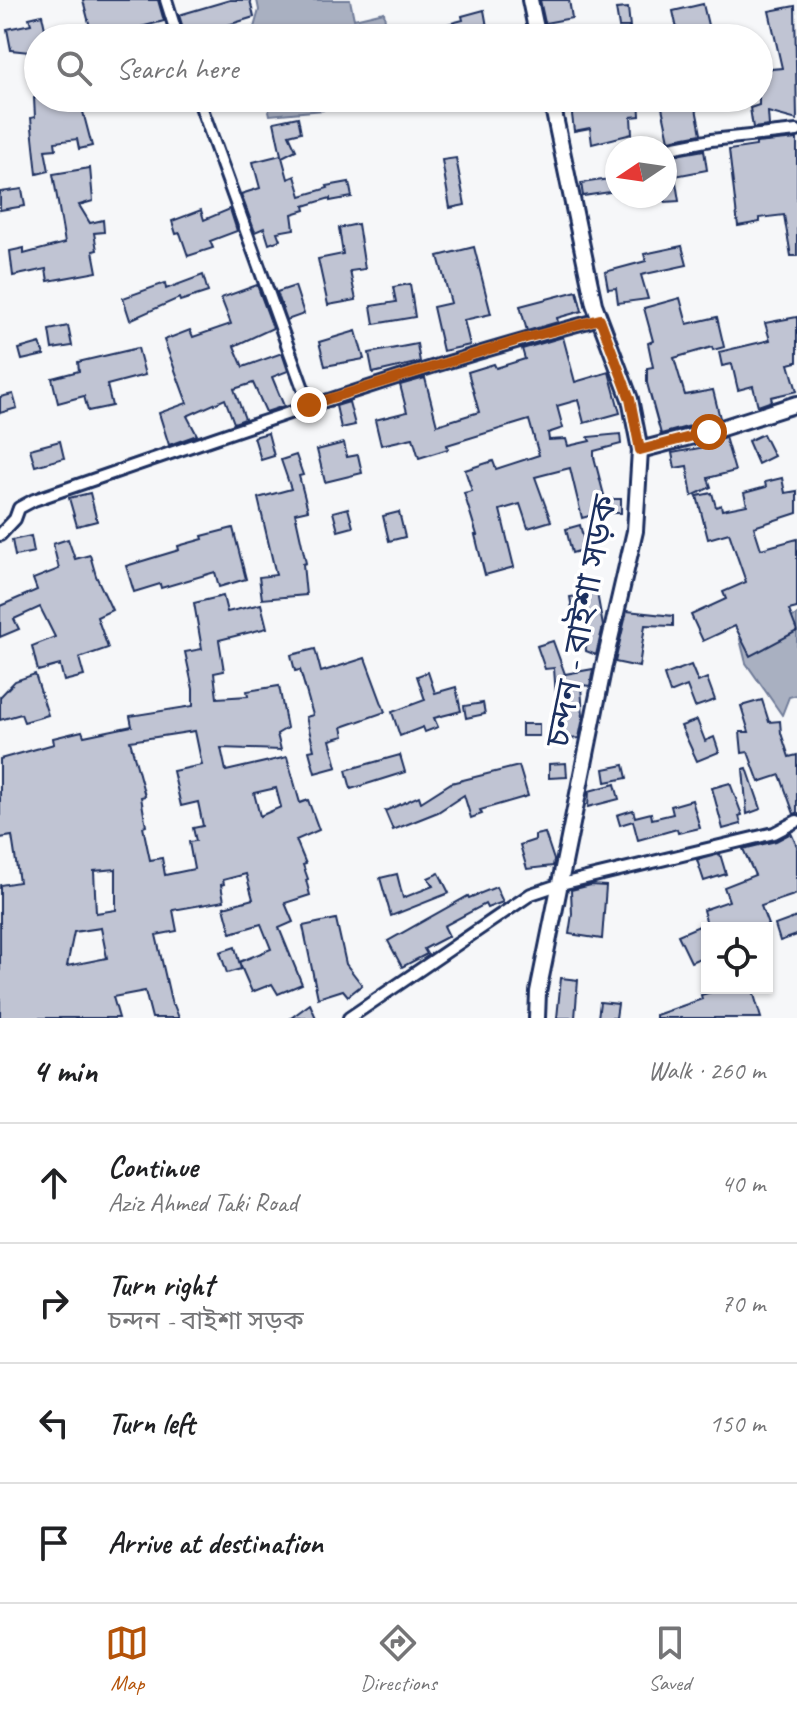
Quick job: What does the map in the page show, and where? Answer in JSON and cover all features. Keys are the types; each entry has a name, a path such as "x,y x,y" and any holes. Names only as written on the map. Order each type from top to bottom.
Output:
{"main road":[{"path":"530,0 535,24"},
{"name":"চন্দন - বাইশা সড়ক","path":"537,1018 538,992 604,665 635,531 640,450 630,399 594,304 554,112"},
{"path":"640,450 797,404"}],"street":[{"path":"166,0 174,24"},
{"path":"203,112 309,405"},
{"path":"677,147 797,131"},
{"path":"0,535 15,519 19,508 34,500 309,405 511,342 600,319"},
{"path":"349,1018 531,894 774,833 797,821"}],"water":[{"path":"257,0 350,0 354,19 384,12 385,24 255,24 259,10"},
{"path":"269,112 302,112 270,115"},
{"path":"797,615 797,695 789,697 782,715 746,663 740,639"}],"building":[{"path":"83,0 158,0 164,21 152,24 89,24"},
{"path":"230,0 250,0 254,17 231,24 182,24 179,15"},
{"path":"540,0 569,0 572,18 545,23"},
{"path":"703,4 708,24 676,24 673,11"},
{"path":"795,6 797,120 768,112 773,112 773,69 782,68 769,11"},
{"path":"628,8 630,24 618,24 616,9"},
{"path":"484,10 486,24 448,24 463,20 462,16"},
{"path":"42,15 44,24 31,24 29,18"},
{"path":"24,25 24,51 11,50 7,29"},
{"path":"35,112 83,112 92,146 79,149 77,139 55,142 56,149 45,150 49,171 37,174 31,118 35,117"},
{"path":"572,112 640,112 640,116 631,117 632,134 605,136 605,141 592,144 590,128 574,131"},
{"path":"663,112 697,112 701,134 677,138 677,136 668,136"},
{"path":"751,112 768,112 769,126 753,128"},
{"path":"298,117 301,132 289,135 296,150 282,157 288,179 295,176 301,196 349,182 352,197 330,201 330,198 304,206 305,210 292,214 294,229 277,232 280,240 269,244 264,228 255,232 241,194 260,188 253,162 281,155 274,122"},
{"path":"797,139 797,256 791,256 784,215 759,218 760,222 738,226 729,150 756,146 756,143"},
{"path":"704,150 707,170 677,176 677,155"},
{"path":"456,158 465,205 450,208 442,160"},
{"path":"90,168 93,201 79,205 90,223 103,220 104,232 94,233 97,272 48,281 46,269 13,276 10,251 24,248 24,254 65,243 53,174"},
{"path":"605,180 605,193 583,196 581,183"},
{"path":"22,189 25,206 0,210 0,192"},
{"path":"230,209 237,231 210,241 213,248 188,256 172,221 201,210 204,220"},
{"path":"358,224 365,269 350,271 356,300 328,305 318,259 343,254 339,228"},
{"path":"682,246 687,265 641,275 648,299 618,303 616,288 608,289 605,272 646,261 644,254"},
{"path":"474,247 491,314 464,320 470,345 443,351 433,307 451,303 438,256"},
{"path":"203,275 208,292 180,301 179,298 130,320 123,298 165,283 166,289"},
{"path":"410,284 415,317 374,324 371,306 396,302 393,287"},
{"path":"257,285 273,328 234,346 243,367 282,353 288,371 272,377 284,406 266,412 253,383 234,389 245,419 234,423 225,399 187,416 197,435 169,445 159,413 187,403 164,340 190,330 193,337 231,324 221,298"},
{"path":"295,286 304,314 287,320 277,292"},
{"path":"577,291 582,311 527,331 520,306"},
{"path":"680,298 687,324 717,317 724,347 713,350 712,347 674,358 685,395 713,390 720,418 661,434 647,383 647,368 653,367 648,343 653,341 644,308"},
{"path":"797,317 797,362 789,364 797,391 771,397 772,401 758,406 753,386 738,390 732,364 722,366 719,352 770,340 765,323"},
{"path":"68,326 72,346 52,349 49,330"},
{"path":"356,331 364,359 325,366 319,342"},
{"path":"563,337 575,382 609,372 620,413 584,423 578,400 557,406 563,428 548,433 549,440 566,439 568,446 590,441 588,437 620,434 621,444 594,451 594,457 605,499 621,499 621,513 600,513 582,518 570,468 535,477 551,521 528,528 520,504 500,510 514,567 485,575 464,493 472,491 465,470 493,461 496,469 539,455 529,420 447,445 448,449 419,458 413,438 381,445 375,420 407,412 400,385 425,378 437,425 479,412 468,372 525,359 522,349"},
{"path":"40,343 44,355 22,360 19,349"},
{"path":"417,344 420,362 373,373 369,353"},
{"path":"138,348 145,375 107,385 112,406 88,411 84,396 58,403 52,378 79,371 78,362"},
{"path":"13,394 17,408 0,413 0,397"},
{"path":"349,402 355,425 341,428 336,406"},
{"path":"268,433 274,456 261,460 254,437"},
{"path":"763,434 774,456 758,464 748,441"},
{"path":"725,437 735,471 708,478 711,487 692,496 687,466 675,468 672,453 705,447 704,444"},
{"path":"60,441 64,458 35,466 30,449"},
{"path":"344,443 347,457 358,455 362,473 325,482 317,450"},
{"path":"296,455 303,475 299,476 308,510 295,513 306,563 303,564 306,595 262,599 259,577 276,575 258,498 291,489 281,460"},
{"path":"782,478 785,493 797,491 797,513 754,527 761,549 797,539 797,608 789,610 797,631 750,656 735,626 703,641 691,615 726,599 723,592 746,582 729,533 708,539 697,496 712,493 716,507 721,505 722,510 747,505 744,493 766,487 765,482"},
{"path":"90,493 97,521 77,526 69,498"},
{"path":"348,508 353,527 338,531 333,512"},
{"path":"399,512 405,537 389,541 383,516"},
{"path":"580,525 586,549 572,553 566,529"},
{"path":"233,528 246,579 219,587 215,572 161,588 160,584 134,592 126,566 179,550 178,546 203,539 202,536"},
{"path":"31,536 34,552 15,556 12,540"},
{"path":"68,539 75,559 90,555 112,610 97,617 108,648 79,658 84,676 64,681 60,665 38,671 32,646 55,637 40,607 14,619 19,629 0,637 0,606 37,590 33,579 59,569 53,544"},
{"path":"597,593 603,626 596,655 586,651 585,624 575,626 570,597"},
{"path":"223,596 227,612 261,604 267,628 219,640 224,671 214,673 217,698 248,696 247,691 279,686 287,728 277,734 281,750 221,748 226,771 287,757 300,803 308,800 319,830 296,840 306,864 303,865 310,895 285,903 293,922 279,928 302,984 278,994 272,984 252,992 239,962 271,949 261,924 231,933 224,907 253,899 246,874 223,880 224,901 173,910 177,931 156,935 172,1005 179,1018 152,1018 145,991 113,997 119,1018 0,1018 0,885 19,882 12,836 0,838 0,759 54,744 53,738 82,731 84,736 132,726 130,716 193,706 193,689 185,652 202,649 194,603","holes":["195,731 202,765 173,771 181,806 198,802 203,826 193,828 196,841 189,842 194,869 165,875 162,858 150,860 143,827 146,826 141,797 145,796 130,741","276,788 281,807 260,816 254,793","116,869 116,910 96,913 94,871","101,928 107,958 67,966 74,932"]},
{"path":"627,611 673,616 673,626 645,625 639,667 615,662"},
{"path":"553,641 565,674 593,669 590,686 581,685 583,718 579,738 559,740 554,668 545,669 537,646"},
{"path":"315,649 321,672 365,658 385,712 342,727 344,736 330,740 337,767 315,773 309,751 314,750 306,717 313,715 300,670 295,671 291,655"},
{"path":"691,665 698,682 707,678 715,700 695,707 687,686 670,693 664,675"},
{"path":"428,672 435,693 456,687 461,711 434,718 438,727 425,732 423,727 400,736 392,712 425,700 417,676"},
{"path":"35,674 48,715 24,722 21,714 0,720 0,697 15,681"},
{"path":"762,700 769,722 780,721 789,757 797,755 797,813 794,814 780,775 759,782 748,752 742,753 740,732 749,732 741,706"},
{"path":"483,703 485,714 466,718 464,706"},
{"path":"697,720 705,741 714,737 719,752 697,761 681,726"},
{"path":"522,724 539,724 539,736 522,736"},
{"path":"400,755 405,772 351,789 346,770"},
{"path":"566,763 567,777 549,778 549,764"},
{"path":"624,765 627,778 606,782 604,769"},
{"path":"519,766 528,796 480,810 482,814 471,818 464,795 438,812 393,830 385,811 419,796 421,802 451,783"},
{"path":"747,768 761,809 747,814 743,769"},
{"path":"730,783 742,815 739,816 741,824 723,829 712,788"},
{"path":"615,784 619,799 588,807 589,791"},
{"path":"692,800 700,828 678,833 677,829 638,840 633,821 620,825 617,815 633,810 635,817 651,813 652,819 673,814 671,806"},
{"path":"545,833 553,866 527,869 520,845 535,840 535,835"},
{"path":"791,833 797,846 797,894 761,906 767,922 706,922 703,910 729,901 724,887 755,875 743,849 776,841"},
{"path":"720,854 726,874 704,881 697,860"},
{"path":"439,873 449,893 391,916 380,878 397,874 403,898 433,886 428,878"},
{"path":"591,885 606,886 602,939 569,934 571,890"},
{"path":"496,887 503,902 487,908 485,904 444,926 449,936 424,949 427,954 402,967 388,941 468,896"},
{"path":"797,917 797,935 780,941 775,925"},
{"path":"336,919 346,964 362,985 348,996 343,990 318,998 303,926"},
{"path":"699,926 701,958 691,962 678,935"},
{"path":"235,947 241,969 227,973 220,952"},
{"path":"561,978 578,980 575,1018 557,1018"},
{"path":"754,994 761,1018 656,1018 656,1015 702,999 701,995"},
{"path":"600,1002 618,1004 616,1018 598,1018"},
{"path":"310,1004 316,1018 291,1018"}],"route":[{"path":"309,405 526,338 600,319 630,399 640,450 709,432"}]}
